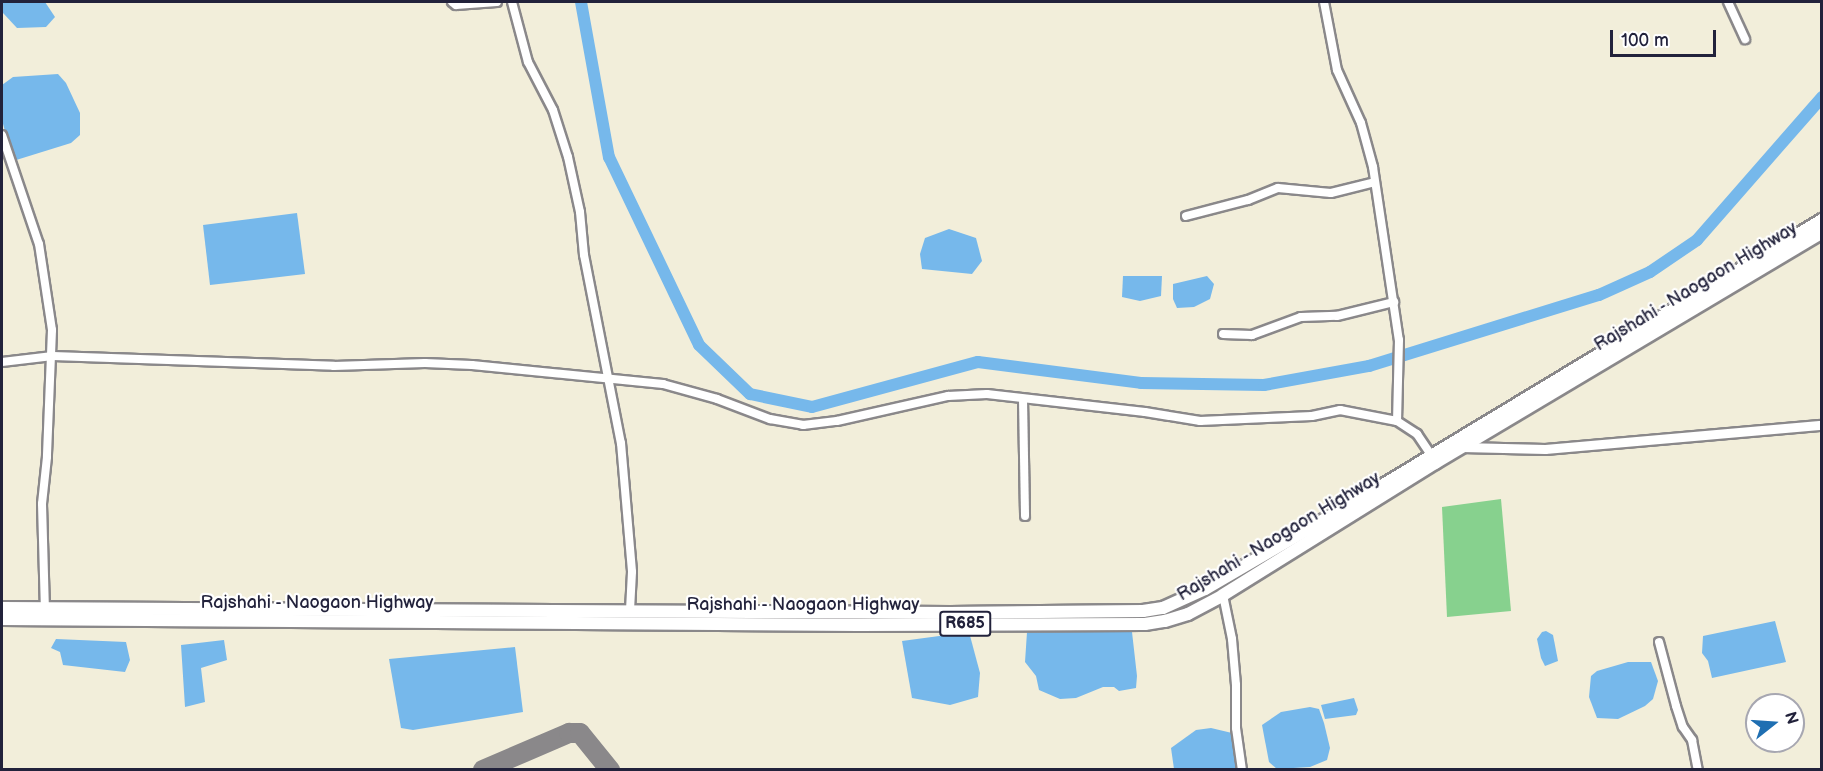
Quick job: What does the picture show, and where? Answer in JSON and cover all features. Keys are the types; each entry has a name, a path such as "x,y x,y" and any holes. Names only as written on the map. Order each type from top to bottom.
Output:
{"main road":[{"name":"Rajshahi - Naogaon Highway","path":"2,619 654,617 1143,611 1163,608 1183,601 1299,542 1462,447 1525,404 1821,220"},
{"name":"Rajshahi - Naogaon Highway","path":"2,609 630,611 654,617 1145,624 1188,614 1223,595 1431,455 1525,404 1821,232"}],"street":[{"path":"452,2 456,5 497,2"},
{"path":"512,2 528,62 553,110 568,157 580,212 584,255 621,442 632,572 630,611"},
{"path":"1324,2 1336,70 1361,123 1375,182 1399,340 1397,421"},
{"path":"1728,2 1745,39"},
{"path":"2,135 39,244 52,330 53,356 42,504 45,609"},
{"path":"1186,216 1248,200 1278,188 1331,192 1375,182"},
{"path":"1223,334 1252,335 1301,317 1337,316 1394,302"},
{"path":"2,362 53,356 334,366 460,364 663,384 717,399 770,419 803,425 837,421 948,396 987,394 1145,412 1200,421 1312,416 1340,410 1397,421 1417,434 1431,455"},
{"path":"1023,399 1025,516"},
{"path":"1462,447 1545,449 1821,425"},
{"path":"1223,595 1232,639 1236,685 1236,728 1242,770"},
{"path":"1659,642 1683,727 1692,740 1698,770"}],"green space":[{"path":"1501,499 1511,611 1447,617 1442,507"}],"water":[{"path":"3,2 45,2 55,17 46,27 17,28 3,13"},
{"path":"58,74 66,83 80,113 80,135 71,143 13,161 2,120 2,85 13,77"},
{"path":"297,213 305,274 210,285 203,225"},
{"path":"949,229 976,238 982,261 972,274 922,269 920,254 925,238"},
{"path":"1123,276 1162,276 1161,296 1140,301 1122,297"},
{"path":"1207,276 1214,284 1210,299 1194,307 1177,308 1173,299 1173,284"},
{"path":"1775,621 1786,662 1712,678 1708,661 1702,653 1703,636"},
{"path":"1089,630 1132,632 1137,676 1136,688 1119,691 1114,687 1103,687 1076,698 1060,699 1039,690 1036,676 1025,662 1027,632"},
{"path":"1546,631 1553,635 1558,661 1545,666 1537,639 1542,632"},
{"path":"969,632 980,673 978,697 950,705 912,698 902,641"},
{"path":"56,639 126,642 130,660 125,672 63,665 60,652 51,648"},
{"path":"224,640 227,660 201,668 205,702 185,707 181,645"},
{"path":"515,647 523,712 413,730 401,728 389,659"},
{"path":"1628,662 1651,662 1658,681 1653,699 1645,706 1618,719 1597,718 1589,697 1591,676 1597,671"},
{"path":"1354,698 1358,710 1356,715 1325,719 1321,705"},
{"path":"1310,707 1319,709 1324,723 1330,748 1327,760 1310,767 1277,769 1269,762 1262,725 1281,712"},
{"path":"1211,728 1232,733 1237,769 1174,769 1171,748 1196,730"}],"waterway":[{"path":"581,2 609,157 699,345 750,394 812,407 978,362 1141,383 1264,385 1369,366 1599,295 1650,272 1697,240 1822,97"}],"taxiway":[{"path":"483,770 569,733 580,733 610,770"}]}
